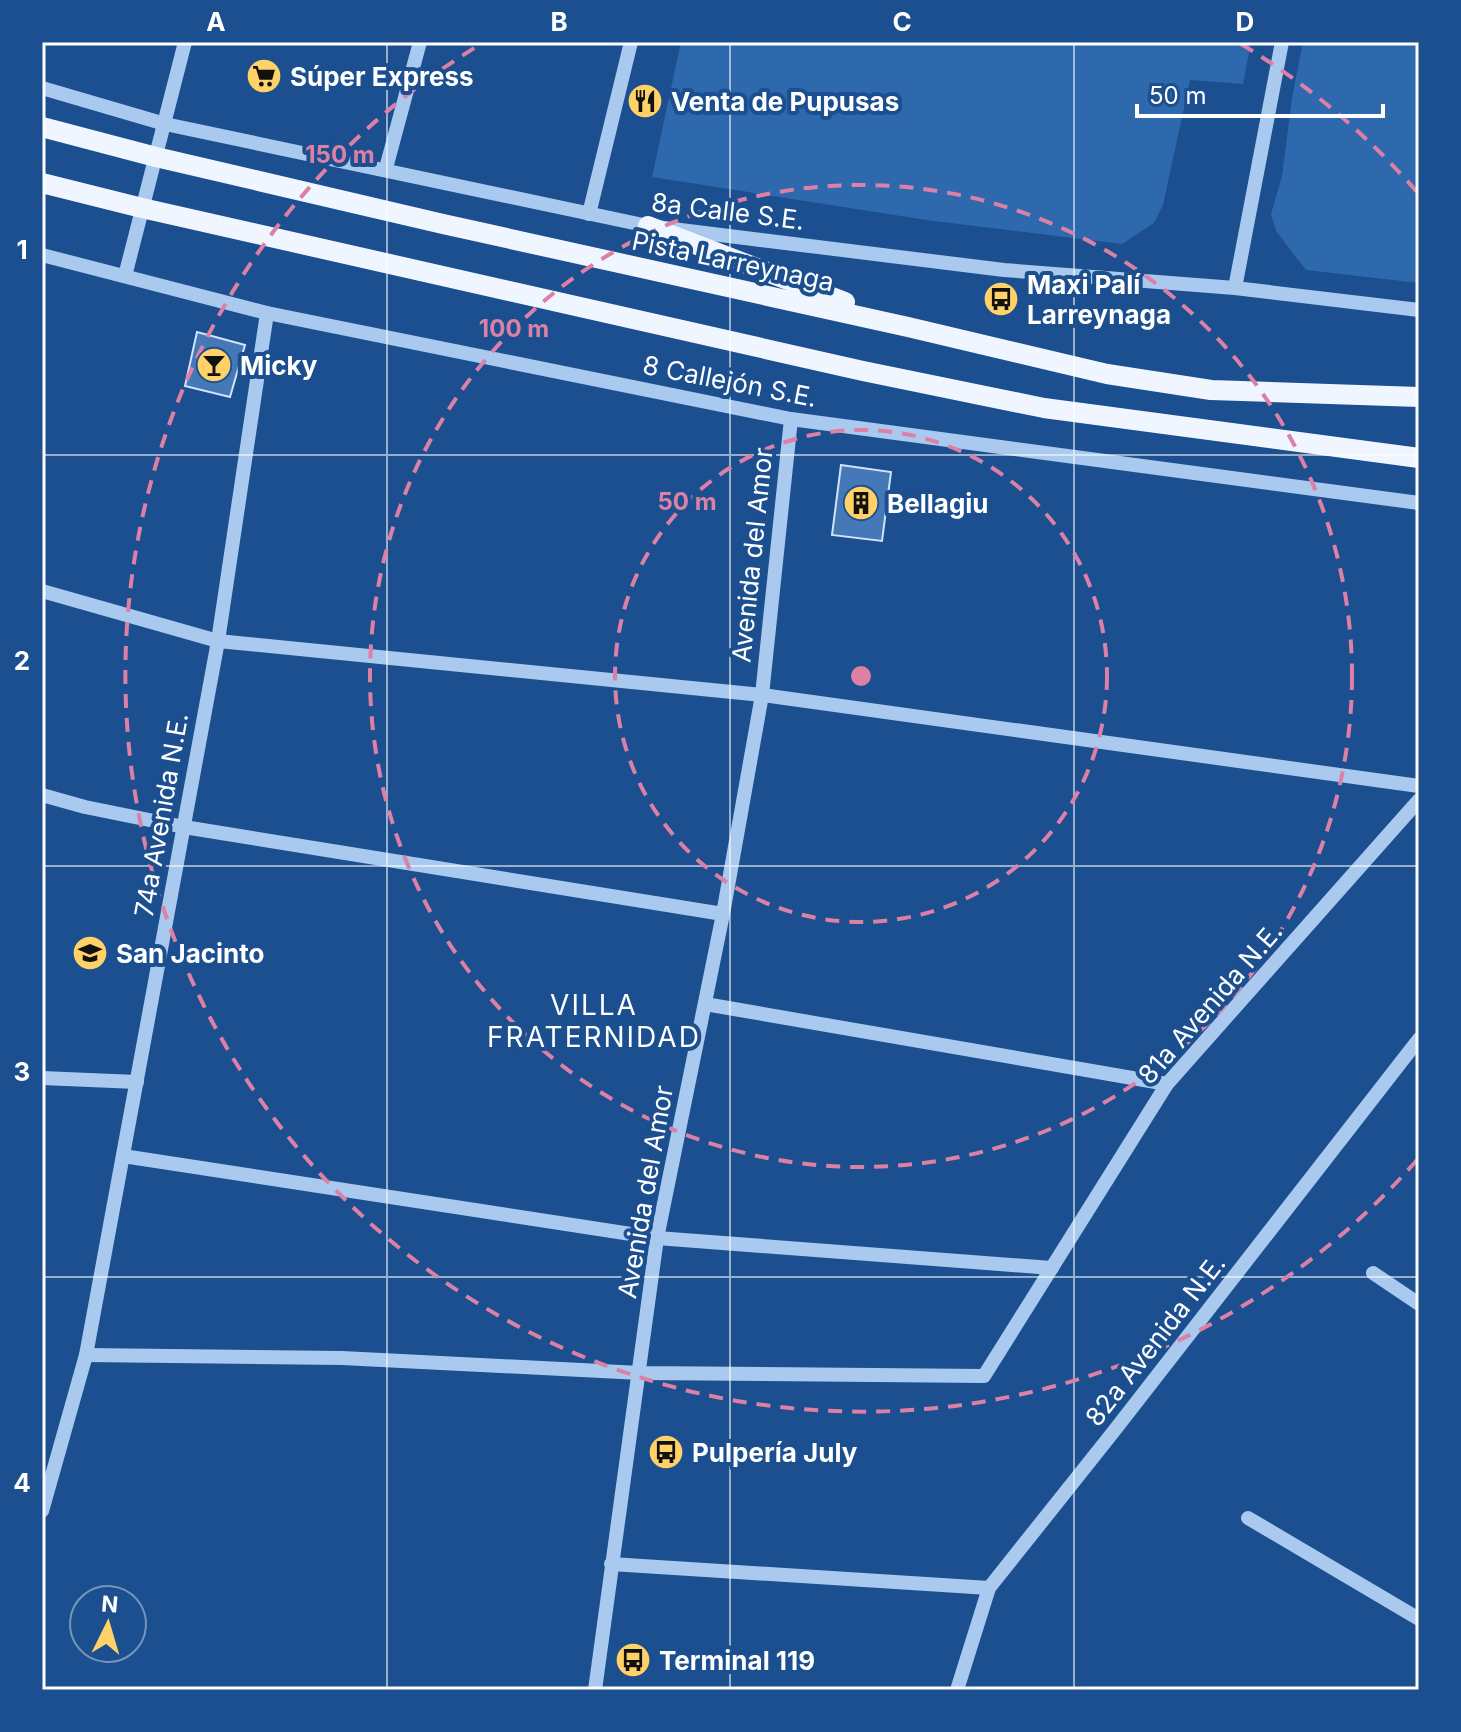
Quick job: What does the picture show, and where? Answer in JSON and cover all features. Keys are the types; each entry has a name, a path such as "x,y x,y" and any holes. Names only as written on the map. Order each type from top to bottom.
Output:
{"main road":[{"name":"Pista Larreynaga","path":"42,127 443,224 1107,374 1186,387 1419,397"},
{"path":"42,183 863,371 1044,408 1419,458"},
{"path":"648,226 908,327"}],"street":[{"path":"125,276 185,42"},
{"path":"386,168 420,42"},
{"path":"589,214 631,42"},
{"path":"1235,288 1282,42"},
{"name":"8a Calle S.E.","path":"42,88 165,124 386,168 648,226 1004,270 1235,288 1419,310"},
{"name":"8 Callejón S.E.","path":"42,255 267,313 791,419 1419,503"},
{"name":"74a Avenida N.E.","path":"42,1511 44,1492 86,1355 218,641 267,313"},
{"name":"Avenida del Amor","path":"595,1690 657,1238 723,914 762,695 791,419"},
{"path":"42,591 218,641 762,695 1419,786"},
{"path":"42,795 184,827 723,914"},
{"name":"81a Avenida N.E.","path":"640,1373 984,1376 1167,1084 1419,800"},
{"path":"705,1004 1167,1084"},
{"name":"82a Avenida N.E.","path":"958,1688 989,1588 1419,1039"},
{"path":"42,1078 137,1082"},
{"path":"123,1156 657,1238 1052,1268"},
{"path":"1373,1273 1419,1304"},
{"path":"86,1355 342,1358 640,1373"},
{"path":"1248,1518 1419,1619"},
{"path":"611,1564 989,1588"}],"shaded area":[{"path":"681,42 1251,42 1243,84 1190,80 1163,205 1154,223 1122,244 926,220 652,177"},
{"path":"1303,42 1419,42 1419,283 1306,270 1276,231 1271,214 1282,176"}],"building":[{"name":"Micky","path":"197,332 245,345 230,397 185,386"},
{"name":"Bellagiu","path":"841,465 891,472 882,541 832,535"}],"place":[{"name":"Súper Express","path":"264,76"},
{"name":"Venta de Pupusas","path":"645,101"},
{"name":"Maxi Palí Larreynaga","path":"1001,299"},
{"name":"Micky","path":"214,365"},
{"name":"Bellagiu","path":"861,503"},
{"name":"San Jacinto","path":"90,953"},
{"name":"Pulpería July","path":"666,1452"},
{"name":"Terminal 119","path":"633,1660"}],"district":[{"name":"VILLA FRATERNIDAD","path":"594,1021"}]}
